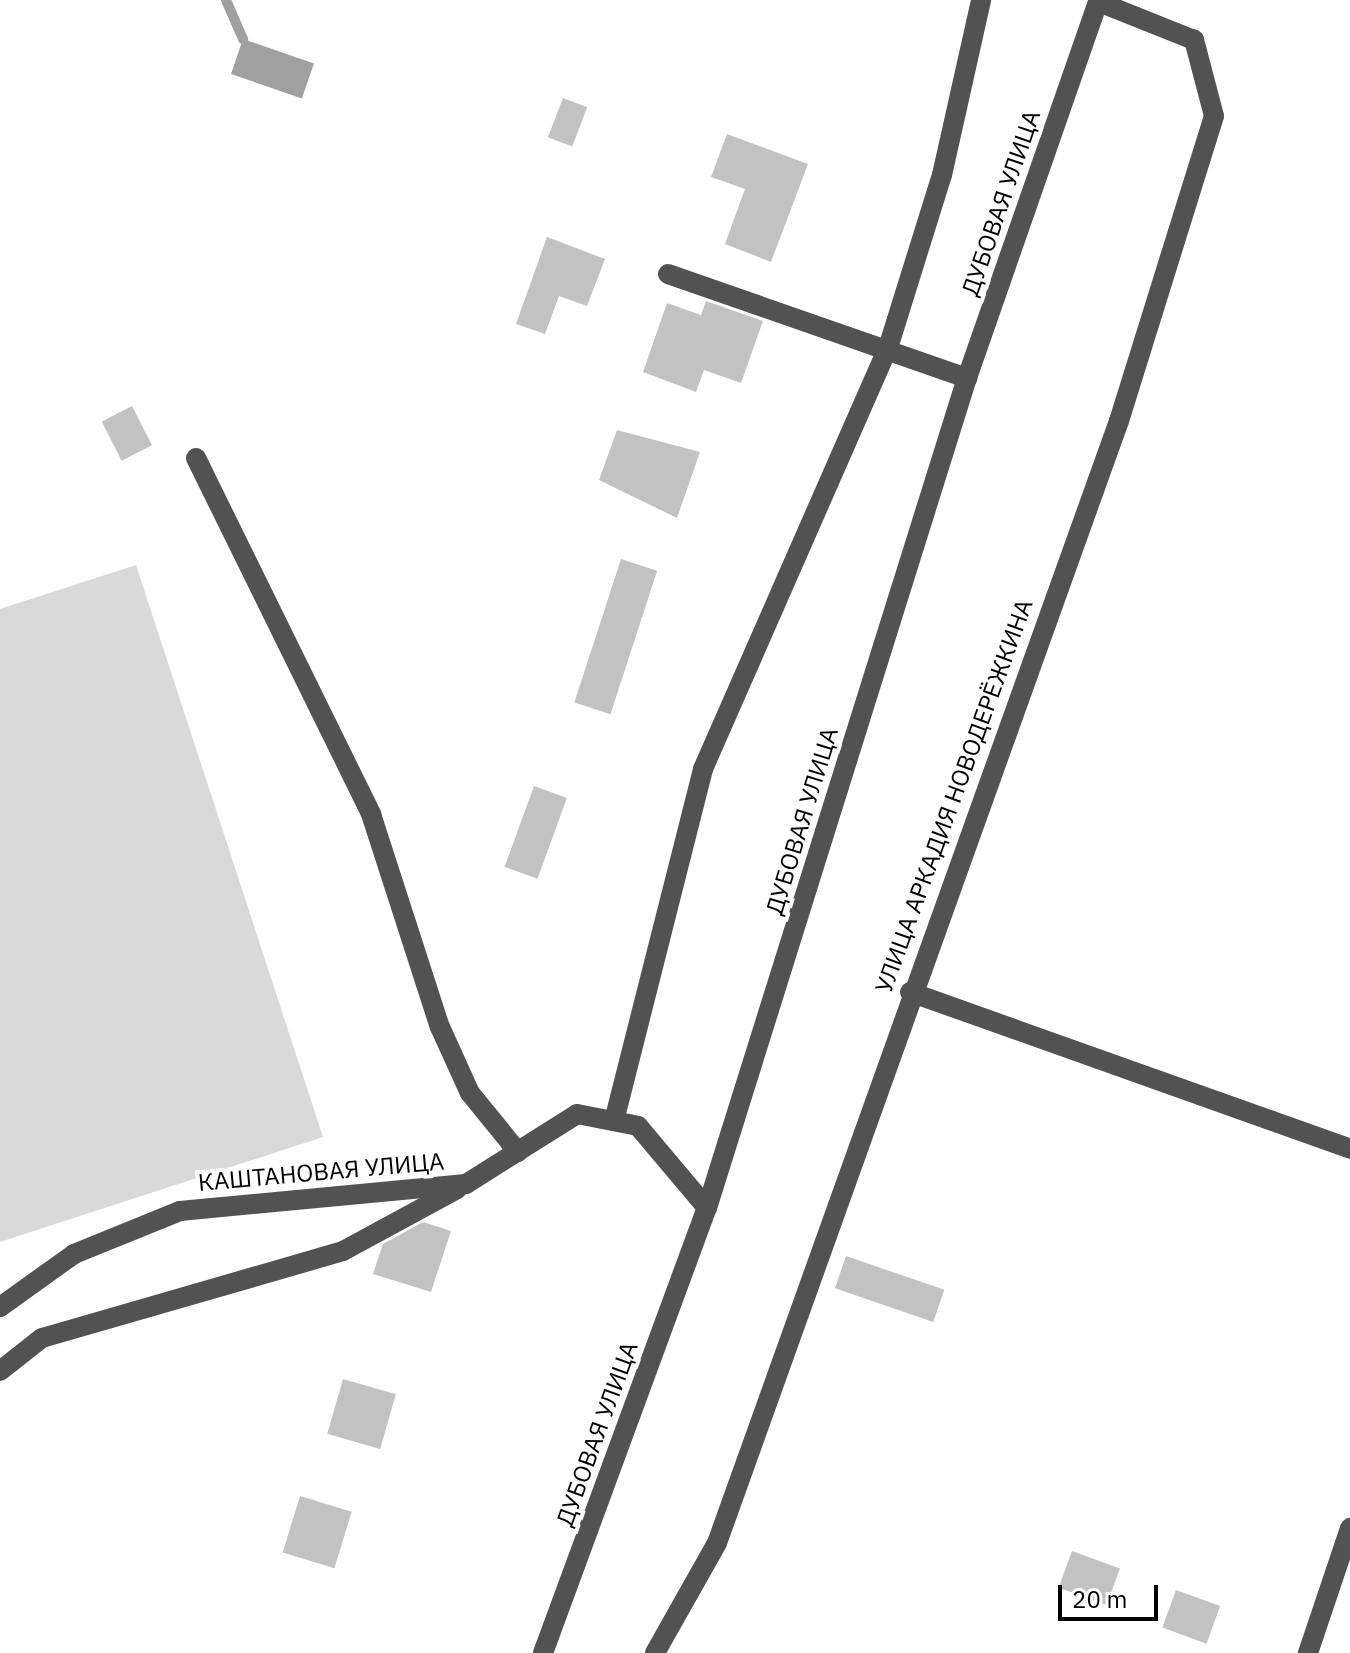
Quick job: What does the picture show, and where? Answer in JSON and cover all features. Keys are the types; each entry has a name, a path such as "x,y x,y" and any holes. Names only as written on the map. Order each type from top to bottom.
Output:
{"street":[{"path":"614,1121 703,769 888,348 942,175 981,0"},
{"name":"ДУБОВАЯ УЛИЦА","path":"543,1653 707,1208 967,378 1099,1"},
{"name":"УЛИЦА АРКАДИЯ НОВОДЕРЁЖКИНА","path":"655,1653 717,1543 910,992 1119,421 1214,116 1194,40 1099,1"},
{"path":"668,274 967,378"},
{"path":"196,458 371,814 440,1027 470,1093 518,1152"},
{"path":"910,992 1350,1149"},
{"name":"КАШТАНОВАЯ УЛИЦА","path":"0,1307 74,1254 180,1211 466,1184 577,1114 638,1126 707,1208"},
{"path":"0,1371 42,1338 343,1251 466,1184"},
{"path":"1308,1653 1350,1528"}],"shaded area":[{"path":"243,39 314,63 302,98 231,74"},
{"path":"136,565 323,1137 0,1242 0,609"}],"building":[{"path":"563,98 587,107 572,147 548,137"},
{"path":"727,134 808,164 771,262 725,244 745,189 711,177"},
{"path":"547,237 605,259 587,306 559,296 545,334 516,324"},
{"path":"706,301 763,321 741,383 704,370 696,392 643,372 667,303 701,315"},
{"path":"132,406 152,445 122,461 102,421"},
{"path":"617,430 700,452 677,518 599,480"},
{"path":"621,559 657,571 610,714 574,703"},
{"path":"534,786 567,798 537,879 505,867"},
{"path":"423,1222 451,1231 431,1292 373,1274 383,1244"},
{"path":"846,1256 944,1290 933,1322 835,1288"},
{"path":"343,1379 396,1394 380,1449 327,1434"},
{"path":"300,1496 352,1512 334,1568 283,1552"},
{"path":"1072,1551 1120,1568 1107,1605 1059,1588"},
{"path":"1176,1590 1220,1606 1206,1644 1162,1628"}],"waterway":[{"path":"226,0 243,39"}]}
